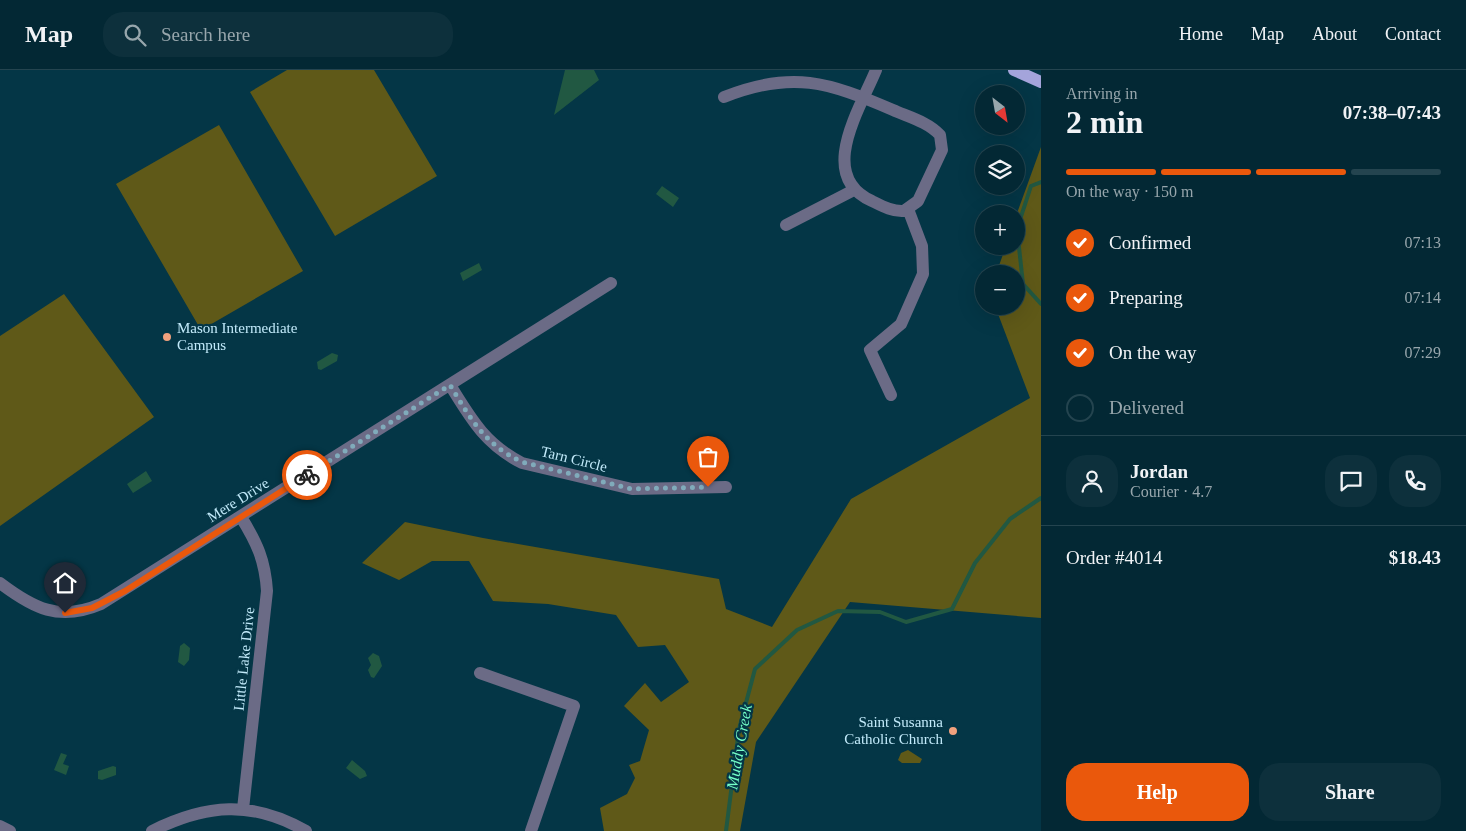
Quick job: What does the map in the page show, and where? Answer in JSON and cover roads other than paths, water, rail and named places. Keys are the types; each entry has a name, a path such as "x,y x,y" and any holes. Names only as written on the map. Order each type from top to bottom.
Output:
{"main road":[{"path":"1014,70 1041,82"}],"street":[{"path":"724,97 759,83 787,79 825,84 864,99 927,125 936,131 942,139 942,150 918,201 908,209 900,211 890,209 864,198 854,190 845,175 844,156 848,137 864,99 876,70"},
{"path":"786,224 854,190"},
{"path":"891,395 870,350 901,324 923,274 922,246 908,209"},
{"name":"Mere Drive","path":"0,582 22,599 38,608 65,613 83,611 125,591 611,283"},
{"name":"Tarn Circle","path":"450,385 483,436 505,454 522,462 632,489 726,487"},
{"name":"Little Lake Drive","path":"241,517 261,555 266,573 267,591 243,809"},
{"path":"480,674 574,706 531,831"},
{"path":"152,831 198,812 226,809 243,809 272,815 306,831"},
{"path":"0,826 10,831"}],"waterway":[{"name":"Muddy Creek","path":"1041,182 1031,186 1017,229 1023,284 1041,304"},
{"name":"Muddy Creek","path":"726,831 739,729 755,669 797,630 838,611 880,612 906,622 952,609 975,563 1010,519 1041,498"}],"place":[{"name":"Mason Intermediate Campus","path":"167,337"},
{"name":"Saint Susanna Catholic Church","path":"953,731"}]}
